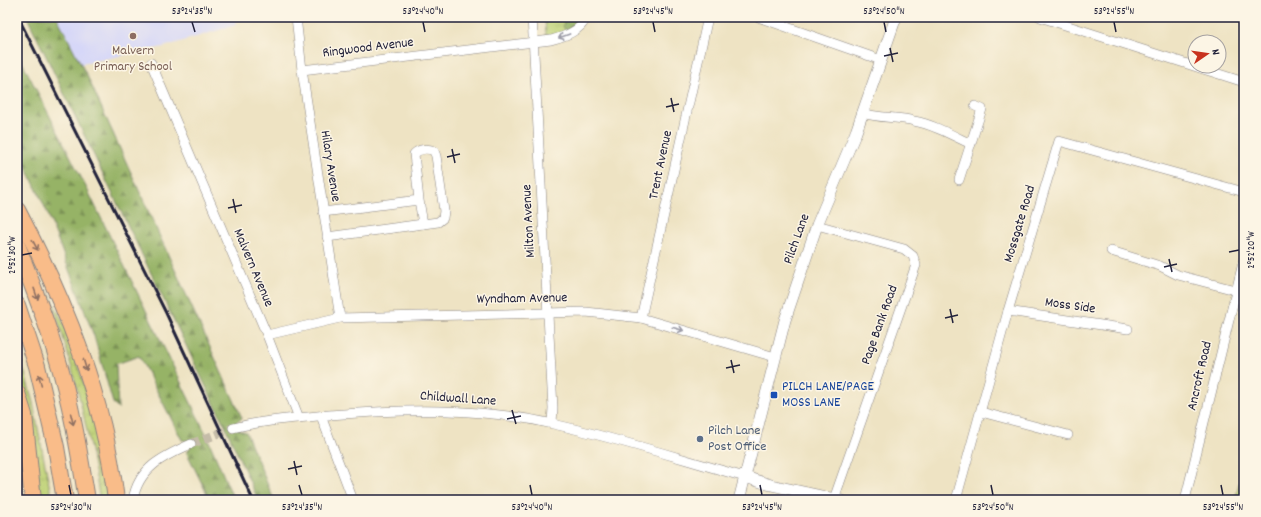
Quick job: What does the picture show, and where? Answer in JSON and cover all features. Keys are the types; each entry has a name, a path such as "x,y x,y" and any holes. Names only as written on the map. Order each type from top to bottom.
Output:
{"highway":[{"path":"17,210 60,298 82,353 107,443 116,500"},
{"path":"17,245 34,289 56,355 78,441 87,500"},
{"path":"17,305 39,373 56,447 65,500"},
{"path":"17,392 24,415 32,500"}],"street":[{"name":"Hilary Avenue","path":"296,17 302,70 340,318"},
{"name":"Milton Avenue","path":"532,17 548,312 552,423"},
{"name":"Ringwood Avenue","path":"302,70 534,42 566,36 576,30 587,17"},
{"name":"Trent Avenue","path":"641,318 708,17"},
{"path":"758,17 881,60"},
{"name":"Pilch Lane","path":"739,500 774,357 785,320 817,225 862,113 896,17"},
{"path":"1040,17 1244,82"},
{"name":"Malvern Avenue","path":"151,63 266,335 299,418"},
{"path":"959,180 982,109 975,106"},
{"path":"862,113 877,118 915,121 946,132 971,144"},
{"name":"Mossgate Road","path":"956,500 1008,312 1059,141 1244,192"},
{"path":"327,237 438,222 443,218 444,211 436,156 434,151 429,149 418,150 414,154 423,224"},
{"path":"323,212 419,200"},
{"name":"Page Bank Road","path":"817,225 904,249 913,256 916,265 837,499"},
{"path":"1111,251 1160,266 1178,275 1235,290"},
{"name":"Ancroft Road","path":"1185,500 1235,290 1244,259"},
{"name":"Wyndham Avenue","path":"266,335 340,318 548,312 597,313 641,318 774,357"},
{"name":"Moss Side","path":"1008,312 1128,329"},
{"name":"Childwall Lane","path":"233,428 254,423 299,418 399,410 442,411 516,418 552,423 745,477"},
{"path":"981,412 1068,435"},
{"path":"321,416 353,500"},
{"path":"133,500 138,483 149,468 161,458 191,444"},
{"path":"745,477 776,486 837,499"}],"shaded area":[{"name":"Malvern Primary School","path":"57,17 235,17 236,25 163,47 81,64"}],"green space":[{"path":"27,17 57,17 89,80 242,418 236,423 239,430 246,432 274,500 258,500 225,426"},
{"path":"545,17 583,17 562,34 546,37"},
{"path":"570,17 583,17 566,31 563,26 564,22"},
{"path":"17,52 87,189 205,432 234,500 210,500 187,453 191,446 188,441 182,440 139,356 116,364 118,409 113,403 94,336 48,214 17,147"},
{"path":"48,290 67,331 96,424 110,500 100,500 78,394 65,342"},
{"path":"17,345 33,403 52,500 39,500 30,421 17,370"},
{"path":"1244,464 1244,500 1235,500"}],"tunnel":[{"path":"191,444 233,428"}],"railway":[{"path":"18,17 166,313 253,500"}],"place":[{"name":"Malvern Primary School","path":"133,36"},
{"name":"PILCH LANE/PAGE MOSS LANE","path":"774,395"},
{"name":"Pilch Lane Post Office","path":"700,439"}]}
